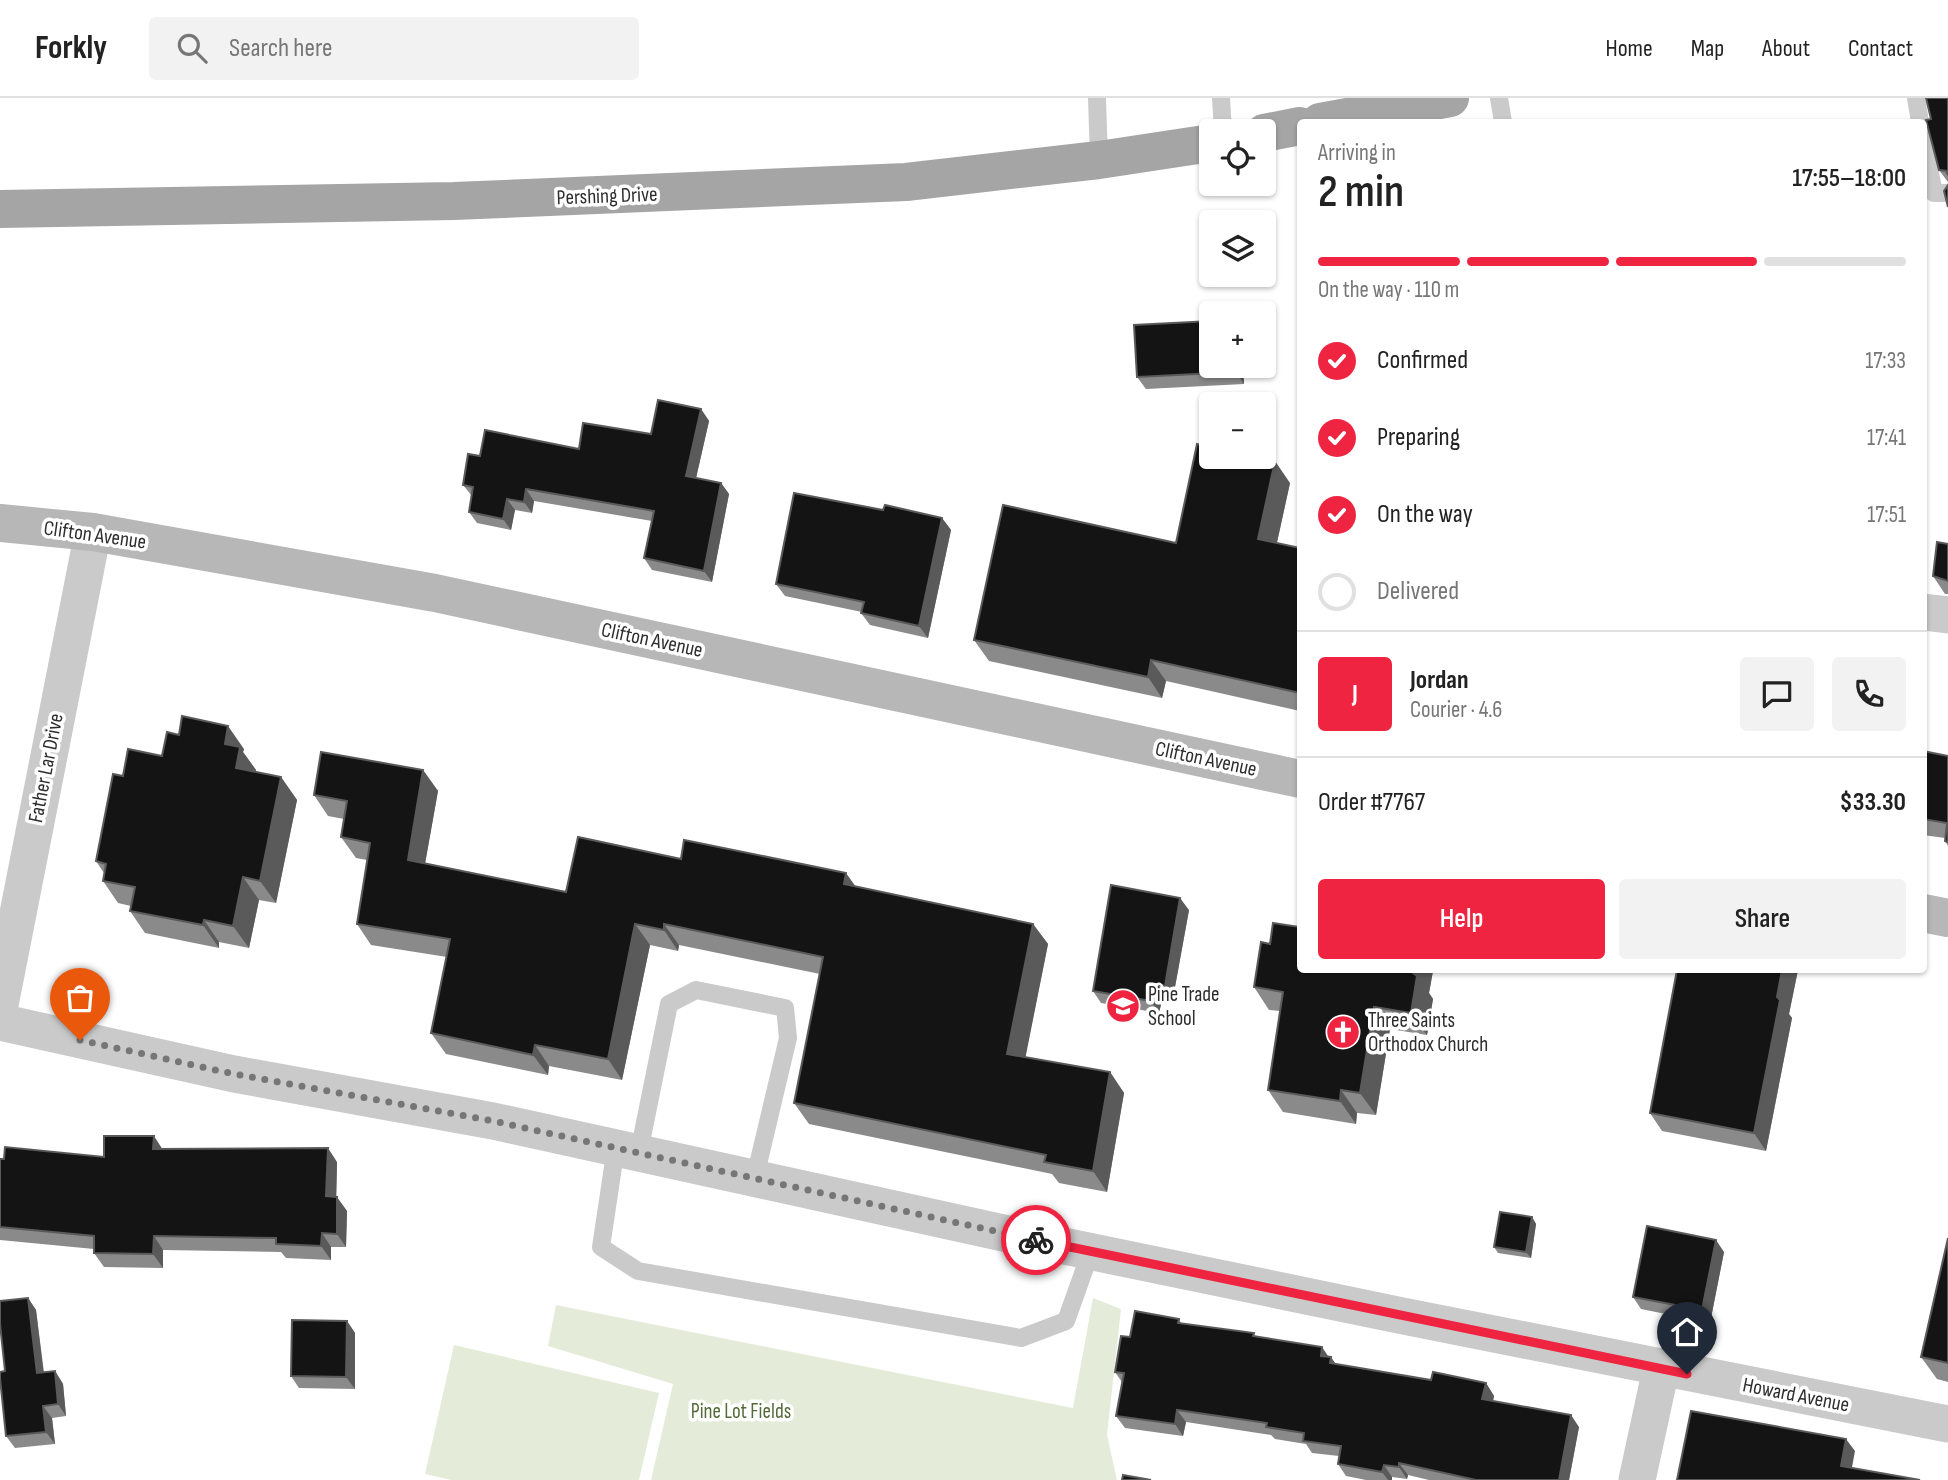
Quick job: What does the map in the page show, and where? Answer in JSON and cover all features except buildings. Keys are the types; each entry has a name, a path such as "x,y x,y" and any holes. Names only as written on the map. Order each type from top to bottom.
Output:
{"main road":[{"path":"1333,119 1408,101 1450,98"},
{"path":"1276,131 1297,127"},
{"name":"Pershing Drive","path":"0,209 639,195 906,182 1099,160 1199,145"},
{"name":"Clifton Avenue","path":"0,523 93,532 435,593 1297,778"},
{"path":"1927,914 1948,918"}],"street":[{"name":"Father Lar Drive","path":"0,1005 93,532"},
{"path":"1927,612 1948,615"},
{"name":"Howard Avenue","path":"0,1022 234,1074 627,1150 1091,1251 1948,1424"},
{"path":"1637,1480 1661,1368"}],"lane":[{"path":"1097,98 1099,160"},
{"path":"1221,98 1222,119"},
{"path":"1499,98 1502,119"},
{"path":"1916,98 1920,119"},
{"path":"1927,158 1934,193 1948,193"},
{"path":"755,1177 788,1038 785,1008 696,990 669,1004 601,1247 638,1271 1021,1339 1066,1321 1091,1251"}],"green space":[{"name":"Pine Lot Fields","path":"1093,1298 1121,1309 1107,1435 1117,1480 651,1480 673,1384 548,1346 556,1305 1073,1408"},
{"path":"454,1345 659,1393 639,1480 451,1480 425,1474"}],"way so far":[{"path":"80,1040 234,1074 493,1121 1036,1240"}],"place":[{"name":"Pine Trade School","path":"1123,1006"},
{"name":"Three Saints Orthodox Church","path":"1343,1032"}],"route":[{"path":"1036,1240 1687,1374"}]}
